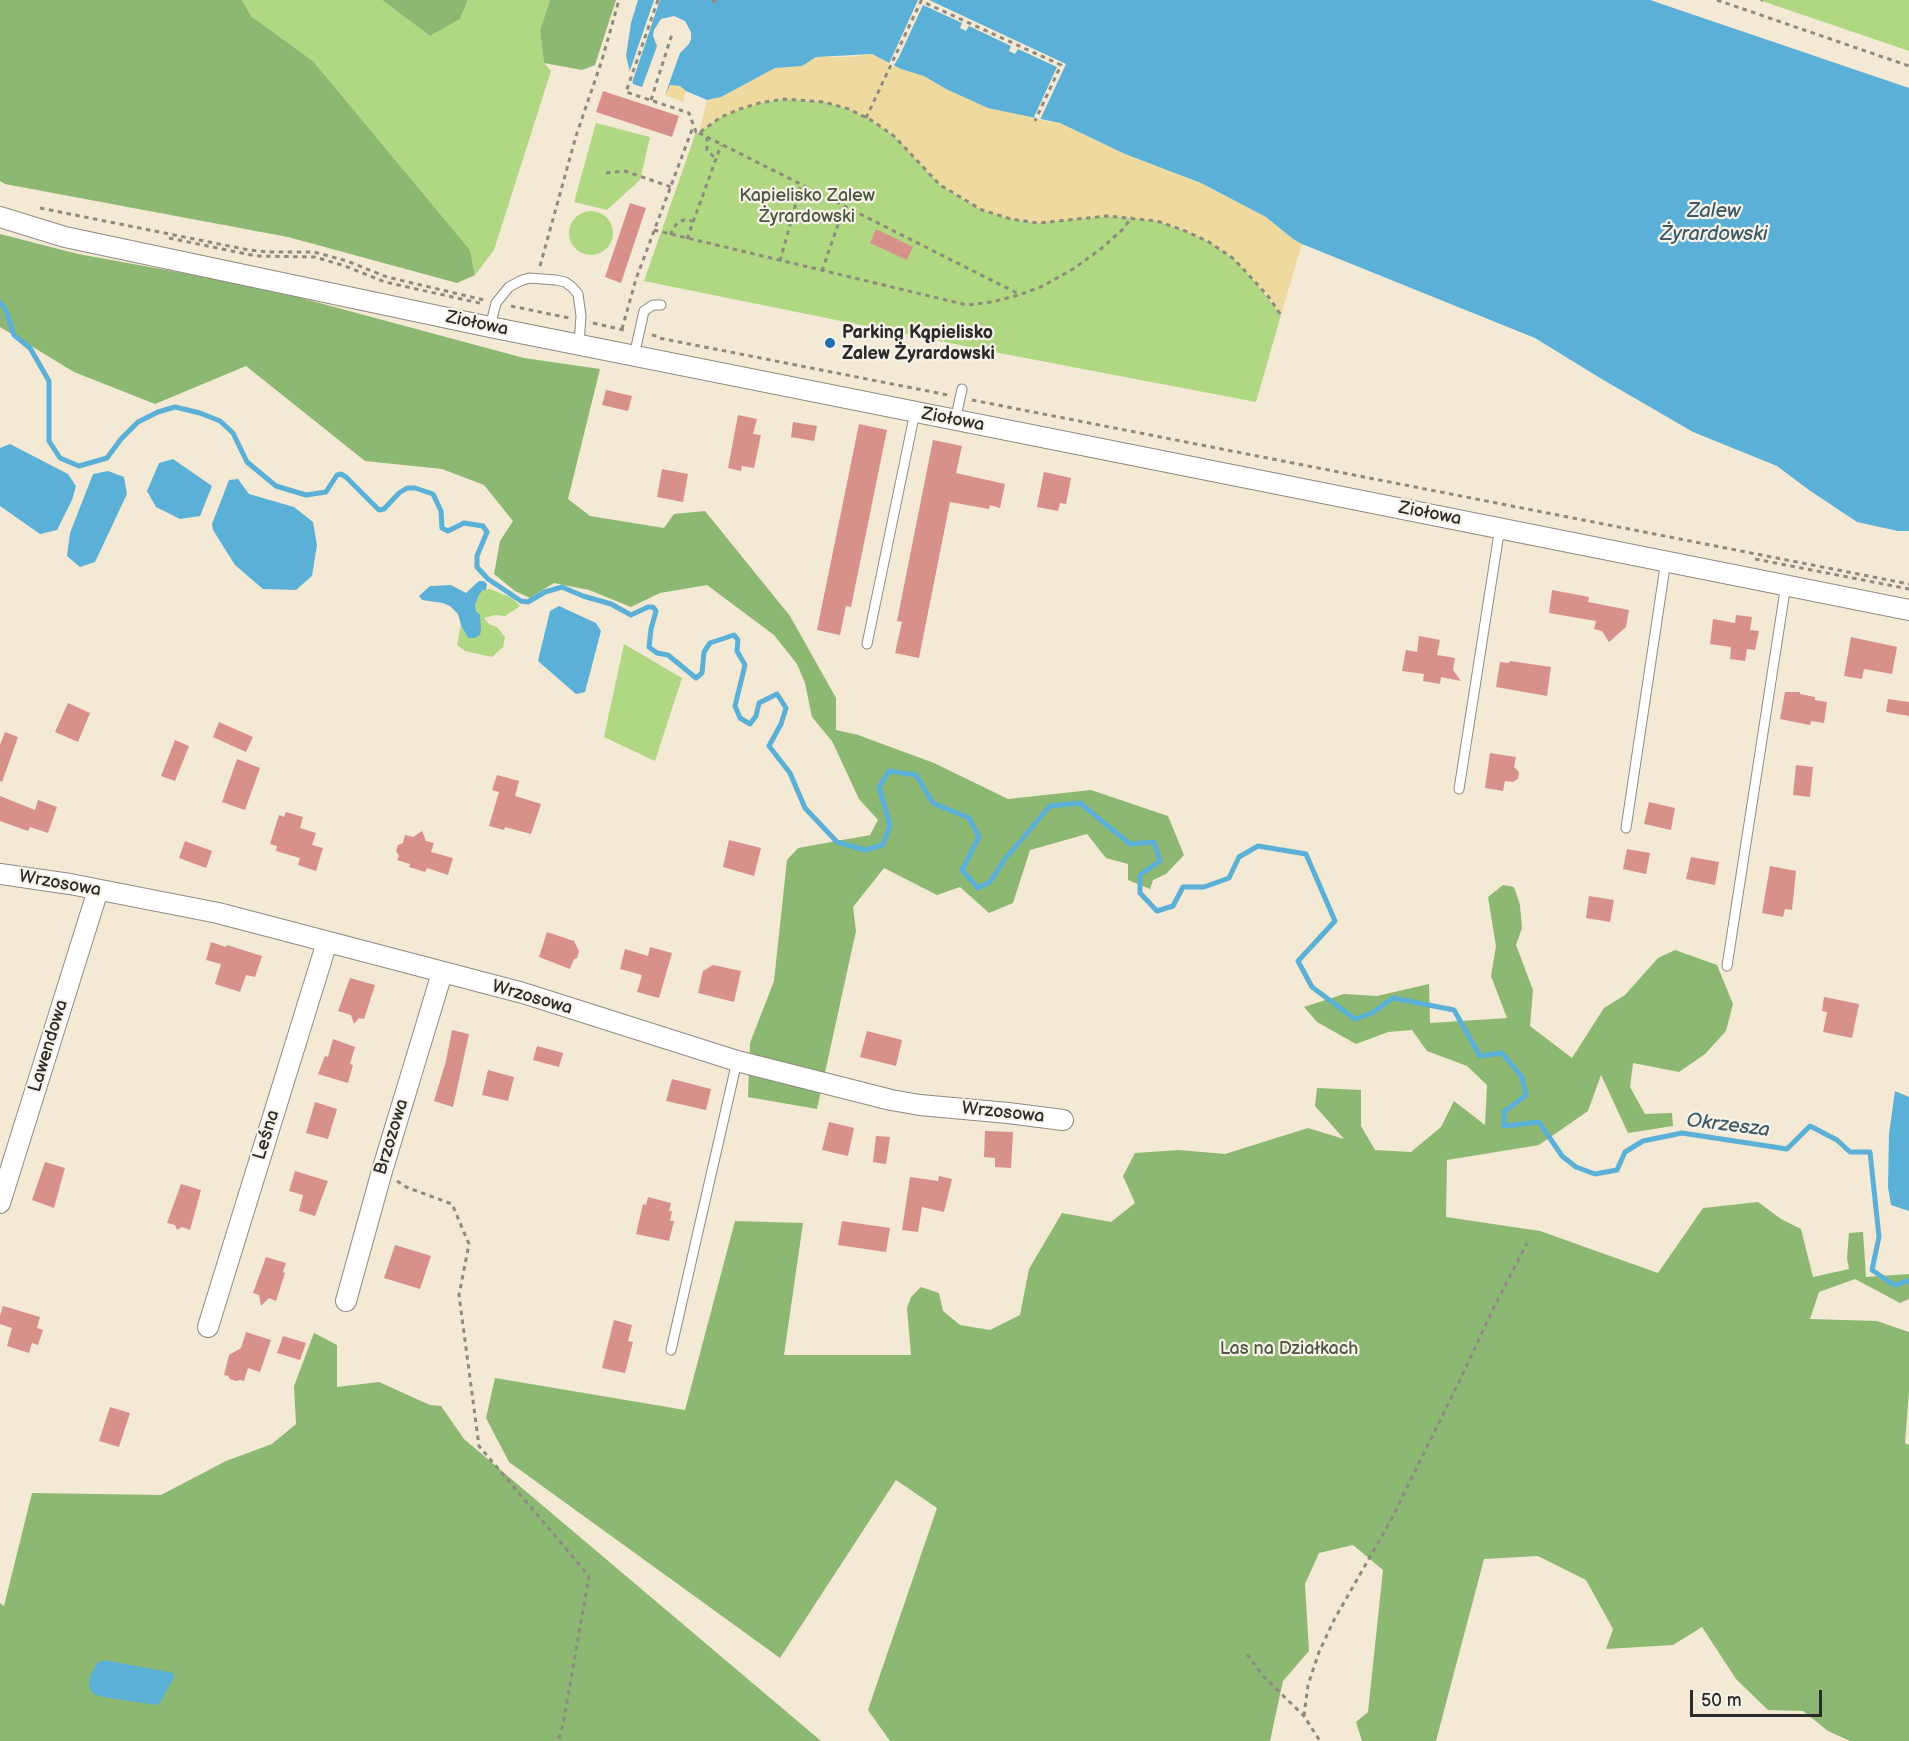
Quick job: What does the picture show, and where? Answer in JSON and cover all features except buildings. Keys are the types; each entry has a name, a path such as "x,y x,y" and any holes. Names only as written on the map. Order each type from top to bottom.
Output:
{"street":[{"name":"Ziołowa","path":"0,217 65,237 490,327 1909,610"},
{"name":"Wrzosowa","path":"0,874 218,913 523,993 737,1061 900,1102 1064,1120"},
{"name":"Lawendowa","path":"0,1203 98,890"},
{"name":"Leśna","path":"208,1327 327,942"},
{"name":"Brzozowa","path":"346,1301 382,1171 442,973"}],"lane":[{"path":"490,327 496,303 503,293 520,281 535,278 556,280 565,282 578,294 581,304 579,344"},
{"path":"634,356 644,311 653,305 661,305"},
{"path":"955,421 961,393"},
{"path":"867,644 915,412"},
{"path":"1459,789 1500,527"},
{"path":"1626,828 1666,560"},
{"path":"1727,966 1786,584"},
{"path":"671,1350 737,1061"}],"path":[{"path":"540,266 576,136 602,60 619,0"},
{"path":"658,0 626,92 689,113 696,132 1019,295"},
{"path":"712,0 717,2 718,0"},
{"path":"1717,0 1909,66"},
{"path":"866,118 921,1 1061,65 1035,121"},
{"path":"651,100 672,34"},
{"path":"699,133 721,117 759,103 784,99 824,102 849,109 894,136 940,185 982,210 1011,219 1038,223 1107,216 1157,221 1209,242 1234,259 1268,296 1281,315"},
{"path":"622,329 636,279 693,125"},
{"path":"707,137 707,150 716,159"},
{"path":"687,239 721,145"},
{"path":"606,173 625,171 670,187"},
{"path":"780,262 801,185"},
{"path":"33,207 249,250 314,252 347,261 387,277 659,338 961,393 1909,584"},
{"path":"822,271 844,207"},
{"path":"654,230 967,305 1019,295 1043,285 1073,269 1102,248 1132,218"},
{"path":"670,235 678,222 694,221"},
{"path":"382,1171 406,1187 452,1204 470,1244 459,1295 479,1446 589,1576 563,1725 558,1741"},
{"path":"1305,1716 1308,1685 1319,1652 1334,1620 1391,1520 1527,1243"},
{"path":"1247,1654 1263,1676 1305,1716 1320,1741"}],"green space":[{"path":"0,0 242,0 251,16 313,61 470,250 475,275 457,283 288,237 5,184 0,181"},
{"path":"242,0 382,0 430,36 460,19 468,0 550,0 540,30 544,63 551,71 494,250 475,275 470,250 313,61 251,16"},
{"path":"382,0 468,0 460,19 430,36"},
{"path":"550,0 616,0 595,65 582,70 544,63 540,30"},
{"path":"1759,0 1909,0 1909,51 1871,38"},
{"name":"Kapielisko Zalew Żyrardowski","path":"784,99 824,102 849,109 871,120 894,136 940,185 982,210 1011,219 1038,223 1107,216 1132,217 1157,221 1209,242 1234,259 1281,315 1256,402 644,281 696,132 699,133 721,117 740,109"},
{"path":"596,123 650,137 640,180 607,210 574,202"},
{"path":"591,211 606,218 613,233 606,248 591,255 576,248 569,233 576,218"},
{"path":"0,234 78,254 260,287 524,358 600,369 568,499 590,516 664,528 674,514 705,511 790,616 836,698 836,730 858,735 934,763 1008,799 1091,790 1168,816 1184,855 1166,874 1153,880 1150,889 1128,880 1128,864 1106,858 1087,834 1030,850 1013,903 989,913 960,887 937,895 884,868 853,907 856,931 817,1109 748,1097 750,1043 774,981 787,860 798,848 870,835 878,820 859,799 832,741 812,717 805,683 797,664 774,635 707,585 660,593 631,607 589,590 554,583 530,598 515,591 494,574 500,541 513,521 484,485 442,469 365,461 246,366 155,404 74,372 0,327"},
{"path":"490,589 512,598 520,606 505,616 495,615 484,618 489,624 497,627 505,637 503,647 492,657 465,651 457,645 461,625 468,638 479,595 483,590"},
{"path":"624,644 682,678 655,761 604,737"},
{"name":"Las na Działkach","path":"1503,885 1514,887 1520,905 1522,928 1516,945 1533,990 1530,1026 1572,1058 1604,1008 1625,995 1658,958 1675,950 1717,965 1733,1004 1726,1031 1705,1054 1679,1072 1633,1063 1630,1087 1645,1114 1672,1113 1673,1126 1628,1133 1601,1075 1588,1111 1539,1145 1447,1160 1446,1217 1540,1231 1658,1273 1703,1208 1758,1202 1781,1219 1801,1229 1813,1277 1849,1269 1847,1258 1849,1233 1863,1232 1866,1277 1909,1274 1909,1299 1900,1303 1855,1279 1819,1292 1810,1319 1877,1321 1909,1332 1909,1392 1905,1443 1909,1445 1909,1741 1850,1741 1828,1731 1803,1711 1768,1710 1736,1679 1702,1627 1673,1645 1606,1649 1613,1629 1586,1580 1538,1556 1484,1559 1436,1741 1362,1741 1356,1722 1368,1712 1383,1570 1353,1545 1319,1553 1305,1584 1309,1651 1283,1681 1270,1741 890,1741 868,1710 937,1508 896,1480 780,1658 509,1462 486,1418 495,1378 685,1410 735,1221 803,1223 784,1355 911,1355 907,1308 911,1297 921,1287 939,1293 943,1311 960,1325 990,1330 1020,1315 1029,1269 1062,1213 1111,1222 1135,1203 1123,1176 1135,1153 1179,1150 1225,1154 1308,1128 1344,1139 1315,1106 1317,1088 1361,1090 1361,1126 1375,1150 1411,1152 1441,1127 1454,1101 1485,1125 1487,1085 1467,1066 1427,1051 1412,1030 1388,1032 1356,1044 1317,1022 1304,1007 1344,994 1377,996 1429,984 1430,1023 1507,1018 1491,976 1496,946 1488,897"},
{"path":"314,1333 337,1345 337,1387 379,1382 430,1405 441,1406 464,1439 821,1741 0,1741 0,1603 4,1606 32,1493 161,1495 226,1461 272,1444 296,1424 294,1386"}],"sand":[{"path":"872,54 901,69 924,76 946,89 1040,120 1060,123 1125,154 1201,183 1266,217 1302,244 1281,315 1268,296 1234,259 1209,242 1157,221 1107,216 1038,223 1011,219 982,210 940,185 894,136 871,120 849,109 824,102 784,99 760,103 721,117 699,133 707,100 721,97 775,68 802,66 816,57"},
{"path":"670,85 680,86 686,91 683,102 665,95"}],"water":[{"name":"Zalew Żyrardowski","path":"638,0 1650,0 1909,88 1909,531 1898,531 1857,522 1777,466 1693,432 1535,338 1302,244 1266,217 1201,183 1125,154 1060,123 988,108 924,76 901,69 872,54 816,57 802,66 775,68 721,97 707,100 680,86 670,85 665,95 633,84 626,56 631,23"},
{"path":"10,444 68,474 76,486 72,500 57,530 40,534 0,506 0,448"},
{"path":"173,459 212,486 200,516 180,519 156,507 147,491 159,463"},
{"path":"108,471 124,477 127,494 95,562 80,567 67,556 70,533 93,474"},
{"path":"238,479 249,494 294,507 313,522 317,545 312,576 296,590 263,589 235,565 213,530 212,524 229,480"},
{"path":"479,581 487,584 486,590 479,595 475,605 480,615 481,630 480,635 475,638 468,638 458,614 450,606 422,600 419,596 430,586 451,585 466,593"},
{"path":"559,606 596,623 601,631 585,692 576,694 538,661 550,611"},
{"path":"1895,1091 1909,1097 1909,1211 1891,1205 1888,1187 1889,1134"},
{"path":"99,1661 173,1673 174,1677 157,1705 103,1697 94,1694 90,1689 89,1681"}],"pier":[{"path":"654,0 660,0 631,86 628,76"},
{"path":"918,0 929,0 1066,64 1040,120 1034,117 1057,67 1018,49 1015,54 1009,51 1011,46 969,26 966,31 960,28 962,23 923,5 899,57 892,68 888,66"},
{"path":"674,16 685,21 691,32 691,39 680,53 664,98 641,90 657,46 653,36 654,30 661,19"}],"waterway":[{"name":"Okrzesza","path":"0,303 5,308 14,335 30,348 49,381 49,441 60,458 79,466 107,458 138,422 175,407 220,421 233,433 247,462 276,486 306,495 326,492 337,475 341,474 379,510 384,509 407,488 433,494 441,511 442,528 448,531 464,523 483,526 487,532 477,556 477,567 488,579 521,601 528,602 545,592 562,587 611,604 631,615 653,607 656,611 649,647 657,653 668,655 696,678 702,673 704,652 710,643 734,635 738,640 737,651 745,665 735,706 740,718 750,724 756,716 759,703 777,694 786,708 781,724 769,746 790,773 805,808 837,842 865,850 883,845 890,825 879,787 889,771 916,775 933,803 969,818 979,837 962,870 978,888 990,882 1005,859 1050,806 1080,803 1130,844 1154,842 1160,861 1140,875 1140,893 1157,911 1173,906 1183,887 1204,887 1229,878 1239,857 1258,846 1306,854 1335,921 1298,961 1312,987 1355,1019 1372,1013 1393,998 1454,1010 1480,1056 1502,1053 1522,1077 1526,1095 1504,1112 1504,1126 1539,1122 1562,1156 1576,1167 1595,1174 1617,1170 1625,1152 1643,1141 1682,1133 1787,1149 1810,1126 1837,1140 1850,1152 1870,1152 1879,1237 1872,1270 1894,1285 1909,1281"}],"place":[{"name":"Parking Kąpielisko Zalew Żyrardowski","path":"830,343"}]}
